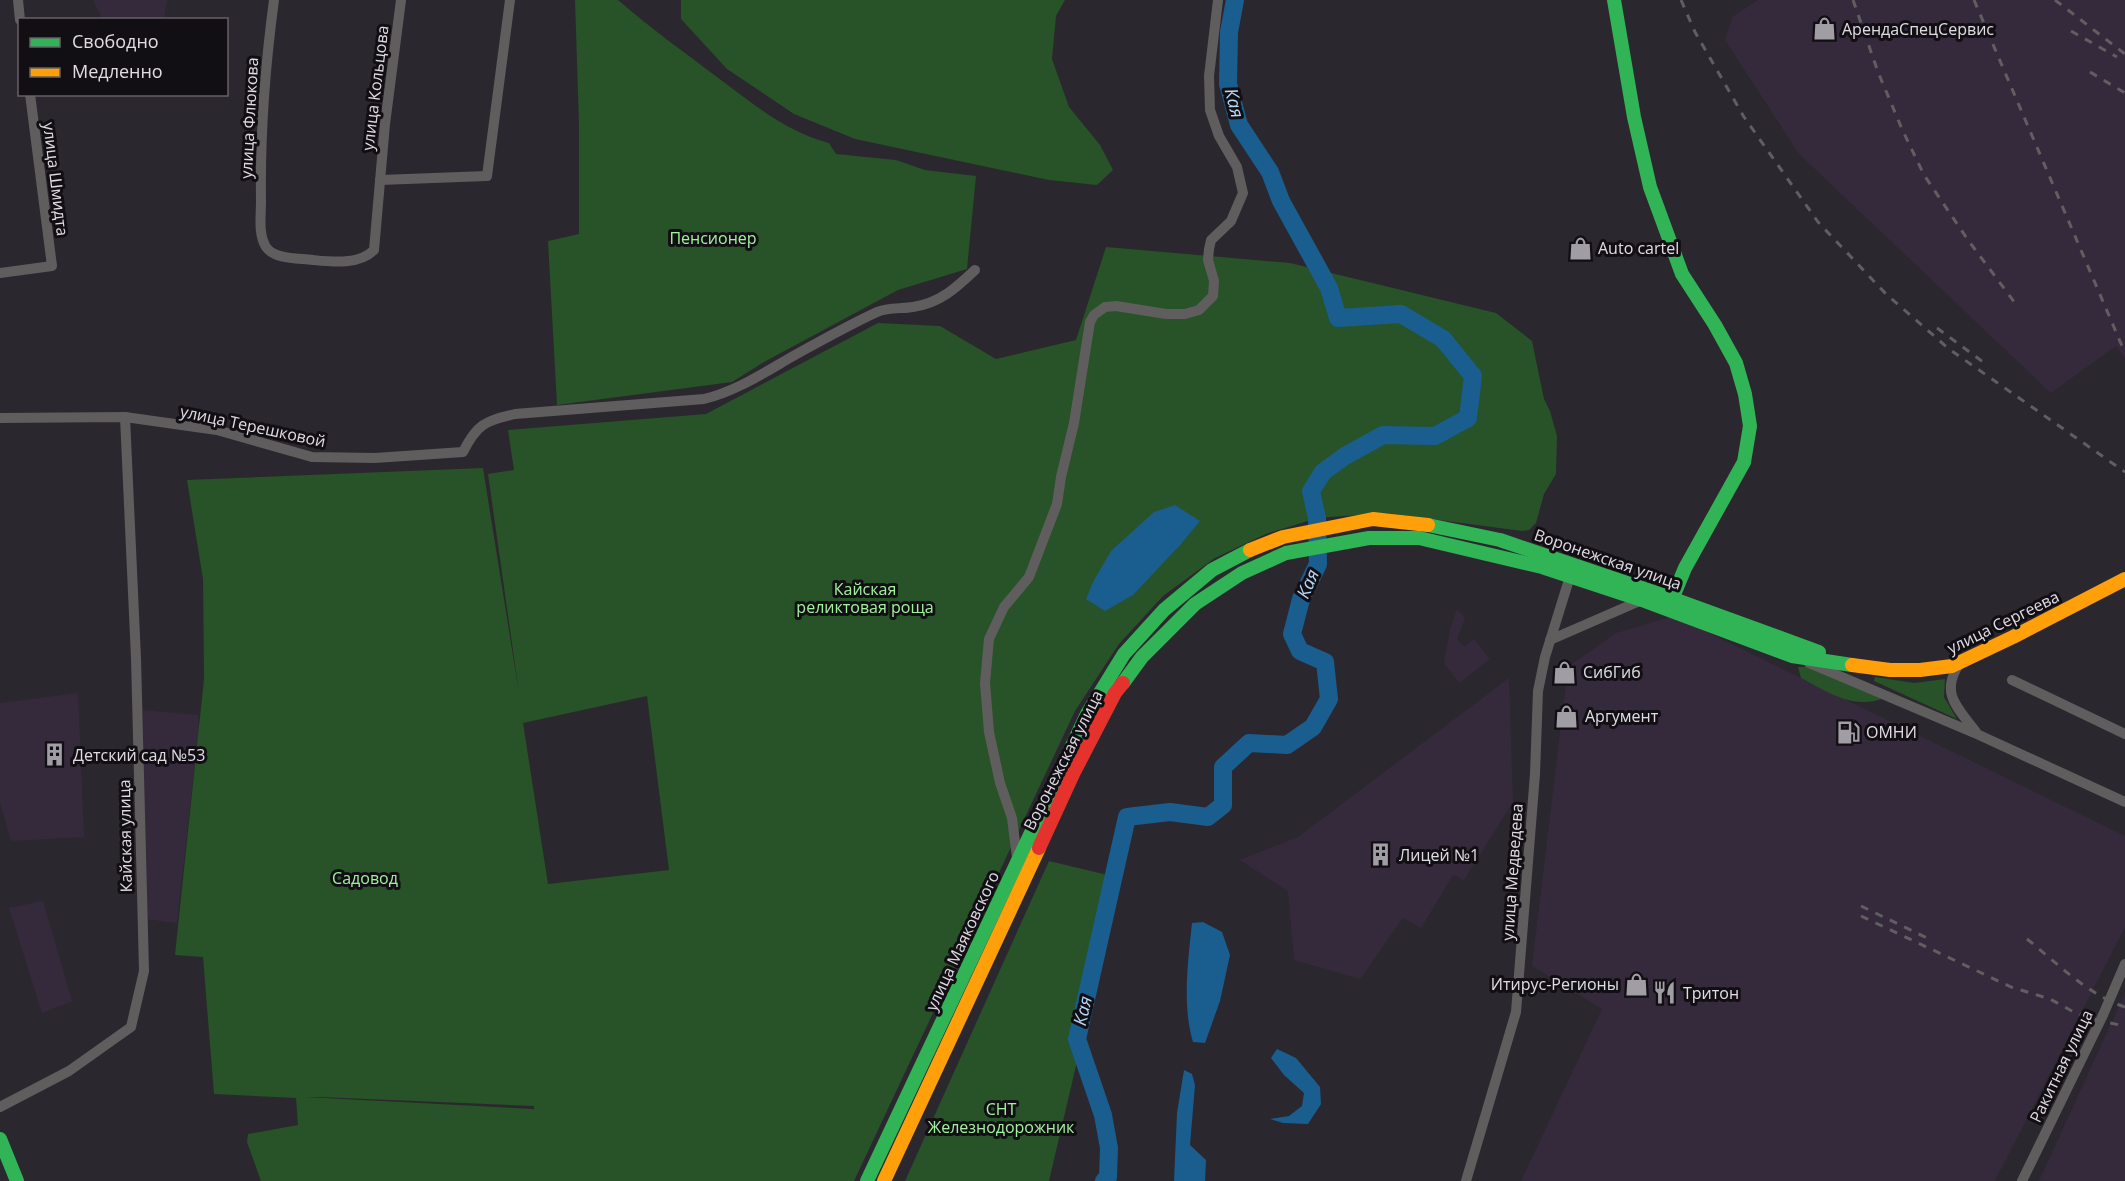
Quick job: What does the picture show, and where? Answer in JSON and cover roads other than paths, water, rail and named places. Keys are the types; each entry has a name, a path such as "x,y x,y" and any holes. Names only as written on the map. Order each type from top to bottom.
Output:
{"main road":[{"path":"1614,0 1634,117 1650,187 1682,274 1736,363 1745,394 1750,426 1744,462 1685,568 1670,604"},
{"name":"Воронежская улица","path":"1087,714 1124,654 1164,610 1212,570 1261,545 1283,537 1373,519 1404,521 1453,529 1500,540 1642,600 1670,604 1792,656 1854,664"},
{"name":"Воронежская улица","path":"1037,849 1101,718 1115,693 1142,657 1202,598 1242,573 1286,553 1369,538 1419,538 1542,567 1572,570 1854,664"},
{"name":"улица Сергеева","path":"1854,664 1890,670 1920,670 1952,666 2125,579"},
{"name":"улица Маяковского","path":"867,1181 1087,714"},
{"name":"улица Маяковского","path":"884,1181 986,964 1037,849"},
{"path":"0,1139 17,1181"}],"street":[{"name":"улица Флюкова","path":"261,237 260,164 268,45 274,0"},
{"name":"улица Кольцова","path":"261,237 267,249 280,256 332,262 366,258 374,250 385,124 401,0"},
{"path":"380,180 487,176 510,0"},
{"path":"1018,861 1012,818 1000,783 989,732 985,683 989,639 1004,607 1029,577 1057,504 1074,423 1087,337 1094,315 1105,307 1116,306 1166,314 1185,314 1199,310 1213,296 1214,281 1208,261 1211,240 1231,221 1243,193 1237,167 1220,136 1210,110 1209,76 1218,0"},
{"path":"15,1 19,18"},
{"name":"улица Шмидта","path":"0,273 52,266 30,96"},
{"name":"улица Терешковой","path":"0,418 125,417 217,430 312,457 375,458 463,452 477,428 493,419 515,414 704,399 723,394 828,336 881,310 934,303 949,294 975,270"},
{"name":"Кайская улица","path":"0,1107 69,1071 131,1027 144,971 136,658 125,417"},
{"name":"улица Медведева","path":"1466,1181 1516,1012 1535,774 1538,691 1550,640 1572,570"},
{"path":"1550,640 1642,600"},
{"path":"1792,656 1978,735 2125,802"},
{"path":"1960,662 1952,675 1950,687 1956,706 1978,735"},
{"path":"1854,664 1875,691"},
{"path":"2012,680 2125,734"},
{"name":"Ракитная улица","path":"2022,1181 2103,1015 2125,964"}],"water":[{"path":"1175,505 1200,521 1133,595 1105,611 1086,599 1111,551 1154,512"},
{"path":"1203,922 1222,932 1230,955 1220,1001 1205,1043 1193,1042 1187,998 1192,923"},
{"path":"1277,1049 1296,1058 1320,1087 1321,1104 1308,1124 1283,1123 1270,1119 1289,1116 1302,1106 1304,1093 1284,1075 1271,1058"},
{"path":"1184,1070 1192,1074 1195,1085 1190,1145 1206,1160 1205,1181 1174,1181 1177,1113"}],"waterway":[{"name":"Кая","path":"1104,1181 1108,1177 1109,1148 1103,1115 1077,1039 1127,817 1170,812 1208,817 1223,805 1223,767 1249,743 1287,745 1313,727 1329,699 1325,662 1300,651 1292,634 1301,599 1318,564 1317,518 1311,491 1323,472 1345,456 1383,435 1435,436 1468,418 1473,376 1443,339 1401,314 1338,318 1329,288 1281,201 1270,172 1239,125 1228,84 1229,32 1235,0"}],"railway":[{"path":"1681,0 1695,32 1744,117 1818,222 1886,294 1949,349 2125,472"},
{"path":"1853,0 1878,72 1924,175 1968,240 2018,307"},
{"path":"1974,0 2125,353"},
{"path":"2055,0 2125,54"},
{"path":"2071,31 2117,57"},
{"path":"2090,72 2125,93"},
{"path":"1937,328 1983,362"},
{"path":"1861,906 1929,939"},
{"path":"1861,916 2011,987 2050,999 2072,1011 2100,1021 2125,1026"},
{"path":"2027,939 2086,987 2111,1002 2125,1007"}],"place":[{"name":"АрендаСпецСервис","path":"1824,29"},
{"name":"Auto cartel","path":"1580,248"},
{"name":"СибГиб","path":"1565,672"},
{"name":"Аргумент","path":"1567,716"},
{"name":"ОМНИ","path":"1848,732"},
{"name":"Детский сад №53","path":"55,755"},
{"name":"Лицей №1","path":"1381,855"},
{"name":"Итирус-Регионы","path":"1637,984"},
{"name":"Тритон","path":"1665,993"}],"park label":[{"name":"Пенсионер","path":"713,238"},
{"name":"Кайская реликтовая роща","path":"865,598"},
{"name":"Садовод","path":"365,878"},
{"name":"СНТ Железнодорожник","path":"1001,1118"}]}
